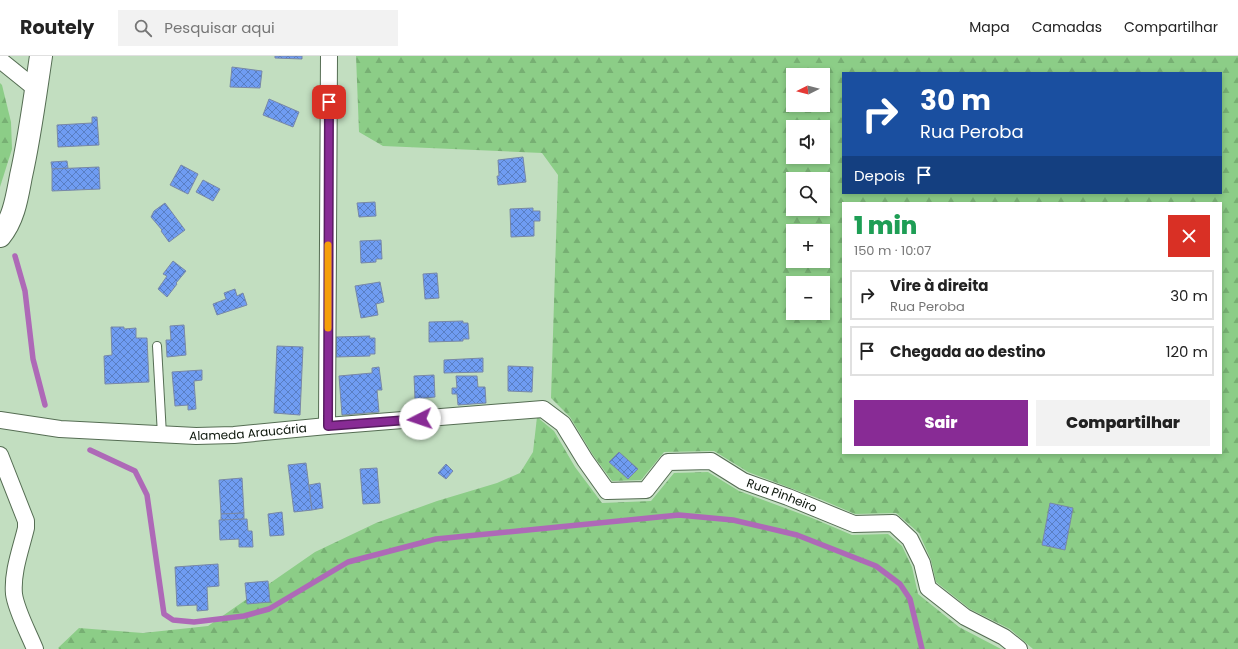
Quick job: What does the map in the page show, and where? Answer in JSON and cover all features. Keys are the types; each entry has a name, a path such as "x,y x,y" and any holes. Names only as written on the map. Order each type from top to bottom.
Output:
{"main road":[{"path":"0,236 13,213 28,146 41,56"}],"street":[{"path":"328,426 329,56"},
{"path":"0,60 36,89"},
{"name":"Alameda Araucária","path":"0,420 60,429 196,436 234,435 543,409"},
{"name":"Rua Pinheiro","path":"543,409 563,424 584,460 607,491 646,490 668,462 711,461 743,481 854,524 893,523 910,539 922,563 928,588 965,617 1004,637 1018,649"},
{"path":"0,455 26,522 26,528 16,568 14,594 16,604 35,649"}],"lane":[{"path":"157,346 162,435"}],"green space":[{"path":"356,56 1238,56 1238,649 1033,649 1010,629 970,609 936,582 931,560 919,533 896,513 855,514 748,472 714,451 664,452 641,480 612,481 593,455 570,417 551,398 558,175 542,153 383,146 359,132"},
{"path":"0,83 2,85 11,122 12,149 0,187"},
{"path":"537,417 554,431 575,467 602,503 651,501 674,473 708,472 739,491 812,518 852,535 888,534 902,546 912,567 918,594 959,627 1001,649 58,648 79,628 143,633 208,626 315,552 376,523 437,501 497,483 520,473 533,452"}],"building":[{"path":"275,56 302,56 302,59 275,58"},
{"path":"232,67 262,71 260,88 230,87"},
{"path":"269,99 299,112 293,127 263,115"},
{"path":"92,117 97,117 99,145 58,147 57,125 92,123"},
{"path":"523,157 526,182 498,185 498,160"},
{"path":"67,161 68,168 52,169 51,162"},
{"path":"181,165 198,174 188,194 170,185"},
{"path":"99,167 100,189 52,191 52,169"},
{"path":"203,180 220,189 213,201 196,192"},
{"path":"375,202 376,216 359,217 357,203"},
{"path":"165,203 185,230 169,242 161,231 162,230 151,217 154,211"},
{"path":"533,208 533,211 540,211 540,221 534,221 534,236 511,237 510,209"},
{"path":"381,240 382,259 376,259 376,262 361,263 360,241"},
{"path":"173,261 186,271 167,297 158,289 167,276 163,274"},
{"path":"437,273 439,298 425,299 423,274"},
{"path":"380,282 384,302 376,304 378,315 361,318 355,286"},
{"path":"235,289 237,296 243,293 247,305 217,315 213,304 226,299 224,293"},
{"path":"463,321 463,323 468,323 469,339 463,339 463,341 429,342 429,322"},
{"path":"184,325 186,355 167,357 166,340 171,340 170,326"},
{"path":"111,327 124,327 124,329 136,328 136,338 147,338 149,382 105,384 104,356 112,355"},
{"path":"370,336 369,338 375,338 375,354 370,354 370,356 336,357 336,337"},
{"path":"277,346 303,347 300,415 274,413"},
{"path":"483,358 483,372 444,373 444,360"},
{"path":"508,366 533,367 532,392 508,391"},
{"path":"379,367 382,390 377,390 379,412 342,415 339,376 372,373 372,368"},
{"path":"202,370 202,380 194,381 196,409 188,410 188,405 175,406 172,372"},
{"path":"434,375 435,397 415,399 414,376"},
{"path":"456,376 477,376 478,387 485,387 486,403 458,405 457,394 452,394 452,388 457,388"},
{"path":"619,452 638,469 628,479 609,462"},
{"path":"306,463 312,510 294,512 288,465"},
{"path":"446,464 453,471 446,479 438,473"},
{"path":"377,468 380,503 363,504 360,469"},
{"path":"242,478 244,513 221,514 219,480"},
{"path":"320,483 323,508 312,510 309,485"},
{"path":"1050,503 1073,508 1065,550 1042,545"},
{"path":"282,512 284,535 270,536 268,514"},
{"path":"244,513 244,519 221,520 221,514"},
{"path":"247,519 248,531 252,531 253,547 239,547 239,539 220,540 219,520"},
{"path":"218,564 219,586 207,587 208,610 197,611 197,605 177,606 175,567"},
{"path":"268,581 270,602 247,604 245,583"}],"waterway":[{"path":"15,256 25,291 33,359 45,405"},
{"path":"90,450 135,471 147,495 164,614 173,620 194,622 244,616 269,609 348,562 436,539 679,515 733,520 797,535 876,566 900,584 910,599 922,649"}],"slow traffic":[{"path":"328,245 328,328"}],"route":[{"path":"329,102 328,426 420,419"}]}
